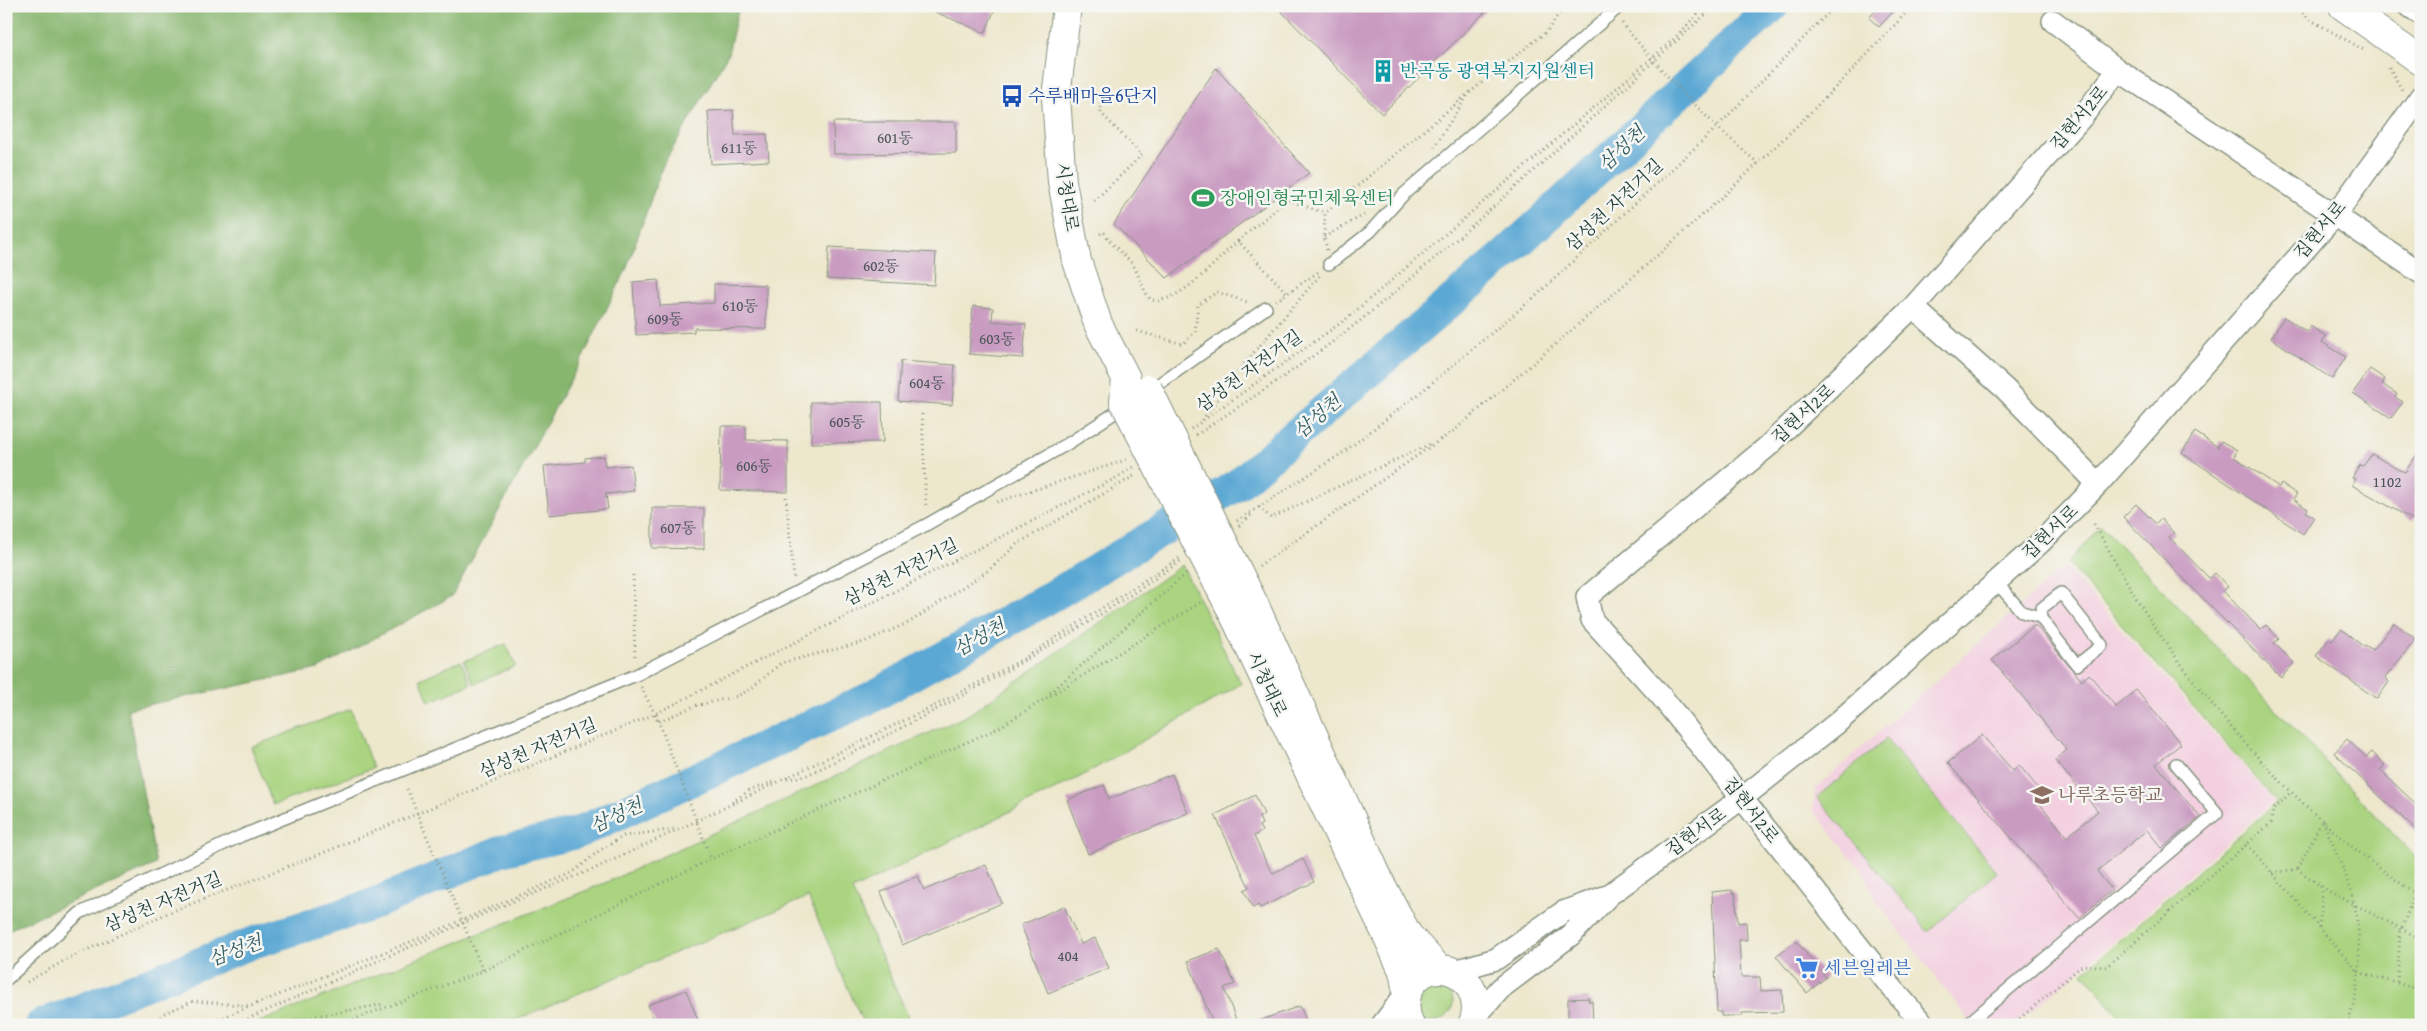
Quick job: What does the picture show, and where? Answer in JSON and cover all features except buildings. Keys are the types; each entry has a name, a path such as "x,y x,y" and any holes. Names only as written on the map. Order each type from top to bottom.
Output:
{"street":[{"name":"시청대로","path":"1067,6 1056,97 1062,182 1078,261 1095,315 1408,936 1445,970 1466,980 1474,993 1477,1004 1474,1022"},
{"path":"2343,6 2421,61"},
{"path":"2053,21 2118,70"},
{"name":"집현서2로","path":"1924,1025 1887,982 1661,696 1592,620 1587,597 1767,448 1913,307 2082,117 2118,70 2336,214 2421,273"},
{"name":"집현서로","path":"1474,1022 1501,988 1571,935 1609,895 1741,799 1836,723 2040,543 2098,484 2336,214 2421,96"},
{"path":"1913,307 2005,389 2098,484"},
{"name":"시청대로","path":"1244,608 1403,971 1407,992 1405,1010 1410,1025"},
{"name":"집현서로","path":"1445,970 1496,959 1563,912 1609,895"},
{"path":"1382,1025 1413,982 1422,975 1445,970"}],"lane":[{"path":"2400,6 2421,20"},
{"path":"1329,264 1370,232 1404,194 1617,9"},
{"path":"6,980 80,913 138,884 249,832 636,675 796,594 926,525 1077,438 1172,377 1266,308"},
{"path":"1997,582 2022,612 2040,617 2077,665 2102,644 2061,593 2042,608 2040,617"},
{"path":"1966,1025 2217,813 2176,764"}],"path":[{"path":"1329,264 1324,237 1325,213 1469,93 1547,31 1565,6"},
{"name":"삼성천 자전거길","path":"1183,434 1345,320 1673,40 1705,6"},
{"path":"1190,439 1305,363 1371,311 1461,235 1715,6"},
{"name":"삼성천 자전거길","path":"1234,523 1344,452 1421,392 1537,295 1716,128 1835,6"},
{"path":"1233,532 1259,507 1271,518 1450,433 1650,264 1760,164 1863,60 1912,6"},
{"path":"2295,6 2309,19 2369,54"},
{"path":"1617,9 1653,62 1716,128 1760,164"},
{"path":"2387,64 2395,75 2400,88"},
{"path":"1431,152 1469,93"},
{"path":"1086,98 1100,96 1101,113 1142,155 1093,202"},
{"path":"1100,234 1104,232 1112,245 1133,265 1143,291 1151,300 1160,302 1177,294 1208,271 1212,263 1287,200 1325,213"},
{"path":"1324,237 1372,211"},
{"path":"1238,241 1287,294"},
{"path":"1137,330 1184,344 1194,332 1198,305 1217,292 1266,308 1329,264"},
{"path":"1198,424 1244,364 1329,264"},
{"path":"922,414 926,525"},
{"path":"990,505 1133,458"},
{"name":"삼성천 자전거길","path":"22,985 69,958 168,913 322,853 655,714 1118,477 1139,463"},
{"path":"658,722 694,706 738,696 752,688 781,663 864,642 910,622 956,594 989,570 1017,544 1141,472"},
{"path":"786,497 796,594"},
{"path":"2094,524 2156,628 2199,686 2291,792 2322,820 2421,897"},
{"path":"234,1025 488,912 596,868 940,703 1023,659 1186,556 1075,631 970,693 805,776 782,780"},
{"path":"339,1025 483,971 712,859 998,728 1043,700 1191,570"},
{"path":"634,575 636,675 655,714 712,859"},
{"path":"407,789 483,971"},
{"path":"2012,1025 2083,965 2106,967 2271,823 2273,810 2291,792"},
{"path":"2297,869 2322,820"},
{"path":"2322,820 2351,893 2359,952 2357,986 2347,1025"},
{"path":"205,1025 420,938 572,873 599,850 624,836 678,829"},
{"path":"2247,844 2358,972 2421,990"},
{"path":"2272,873 2297,869 2353,904 2421,939"},
{"path":"2318,927 2322,900 2321,885"},
{"path":"2397,982 2402,928 2415,893"},
{"path":"148,1025 165,1013 194,1001 251,1006"},
{"path":"267,1025 394,1003"}],"shaded area":[{"name":"나루초등학교","path":"2065,566 2274,801 2108,947 2014,1025 1973,1025 1877,902 1866,876 1813,810 1815,789"}],"green space":[{"path":"6,6 739,6 728,54 663,165 626,270 583,357 452,596 318,669 128,709 156,864 6,931"},
{"path":"2101,525 2421,863 2421,1025 2126,1025 2083,973 2277,802 2068,563"},
{"path":"1182,565 1241,684 1080,777 852,890 912,1025 864,1025 808,897 503,1025 252,1025 605,883 968,715"},
{"path":"506,644 516,666 474,684 464,661"},
{"path":"461,661 471,684 429,702 420,679"},
{"path":"351,709 373,768 273,805 251,747"},
{"path":"1886,739 1997,872 1928,932 1817,797"},
{"path":"1438,982 1452,996 1453,1004 1450,1011 1438,1021 1428,1022 1418,1019 1418,987"}],"waterway":[{"name":"삼성천","path":"41,1025 252,943 366,907 501,851 577,833 872,697 1051,597 1237,485 1507,253 1773,6"}],"place":[{"name":"반곡동 광역복지지원센터","path":"1383,71"},
{"name":"수루배마을6단지","path":"1012,96"},
{"name":"장애인형국민체육센터","path":"1203,198"},
{"name":"나루초등학교","path":"2042,795"},
{"name":"세븐일레븐","path":"1807,968"}]}
